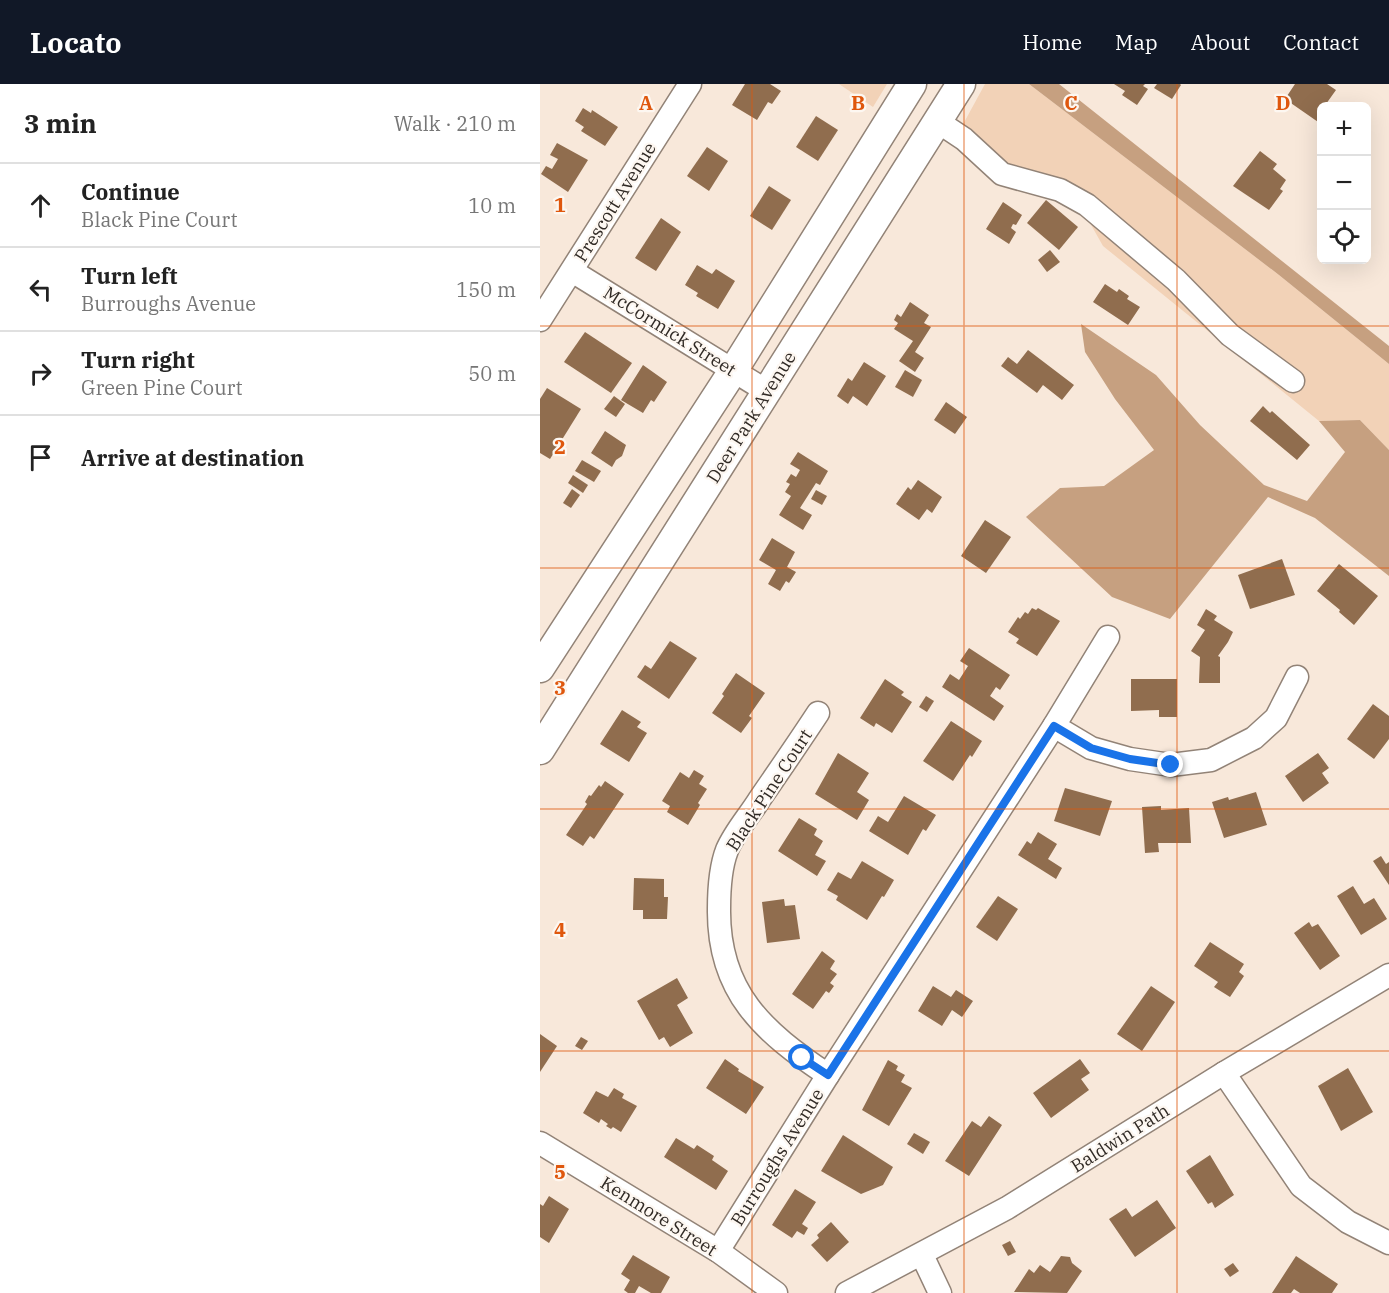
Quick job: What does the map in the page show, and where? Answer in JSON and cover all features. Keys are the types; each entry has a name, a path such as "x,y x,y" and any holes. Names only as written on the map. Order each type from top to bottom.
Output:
{"main road":[{"path":"540,668 733,371 912,84"},
{"name":"Deer Park Avenue","path":"540,750 961,84"}],"street":[{"name":"Prescott Avenue","path":"540,320 690,84"},
{"path":"937,122 964,139 1002,174 1060,190 1087,205 1176,280 1230,334 1293,381"},
{"name":"McCormick Street","path":"572,271 768,392"},
{"name":"Burroughs Avenue","path":"718,1251 828,1075 1054,726 1108,637"},
{"path":"1054,726 1091,748 1130,759 1171,765 1211,760 1254,738 1276,718 1297,677"},
{"name":"Black Pine Court","path":"818,713 728,850 719,888 719,924 725,965 743,1002 766,1028 828,1075"},
{"name":"Baldwin Path","path":"847,1293 1007,1208 1224,1073 1389,975"},
{"path":"1224,1073 1301,1186 1348,1222 1389,1243"},
{"name":"Kenmore Street","path":"540,1144 718,1251 776,1293"},
{"path":"922,1254 940,1293"}],"shaded area":[{"path":"839,84 887,84 873,107"},
{"path":"985,84 1029,84 1279,275 1389,364 1389,450 1360,420 1319,421 1103,246 1073,193 997,161 961,128"},
{"path":"1029,84 1059,84 1389,346 1389,364 1279,275"},
{"path":"1081,324 1156,375 1200,425 1264,485 1307,501 1345,452 1319,421 1360,420 1389,450 1389,576 1315,518 1268,497 1170,619 1112,597 1026,517 1060,488 1104,486 1154,450 1115,399 1085,352"}],"building":[{"path":"745,84 770,84 781,91 772,104 768,102 757,120 732,105"},
{"path":"1114,84 1145,84 1143,86 1148,89 1137,105 1122,95 1125,91"},
{"path":"1157,84 1181,85 1172,99 1154,88"},
{"path":"1295,84 1327,84 1336,90 1327,102 1317,102 1317,121 1285,99"},
{"path":"583,108 591,113 592,110 618,127 605,146 581,131 584,127 575,121"},
{"path":"816,116 838,130 818,161 796,147"},
{"path":"557,143 588,160 568,192 541,174 546,166 552,169 558,159 550,155"},
{"path":"707,147 728,161 709,191 687,176"},
{"path":"1260,151 1277,164 1273,169 1286,180 1280,189 1283,191 1269,210 1233,186"},
{"path":"769,186 791,200 772,230 750,216"},
{"path":"1046,200 1078,227 1059,250 1027,223"},
{"path":"1003,202 1022,215 1016,225 1013,224 1011,228 1016,232 1009,244 986,229"},
{"path":"661,218 681,232 656,271 635,258"},
{"path":"1050,250 1060,262 1047,272 1038,260"},
{"path":"697,265 712,274 716,269 735,281 718,309 696,296 698,293 685,285"},
{"path":"1105,284 1117,292 1119,289 1129,296 1127,299 1140,307 1128,325 1093,302"},
{"path":"910,302 929,315 924,323 931,327 915,352 924,358 915,372 899,361 913,341 894,329 898,323 894,320 897,314 901,317"},
{"path":"585,332 632,363 611,393 564,362"},
{"path":"1028,350 1074,385 1062,400 1043,385 1037,393 1001,366 1008,357 1017,364"},
{"path":"864,362 886,376 867,406 853,396 848,404 837,396 848,378 852,381"},
{"path":"643,365 667,382 654,402 651,400 643,413 621,400"},
{"path":"905,370 922,380 913,397 895,387"},
{"path":"547,388 581,409 550,459 540,453 540,399"},
{"path":"614,396 625,404 616,417 604,409"},
{"path":"946,402 967,417 955,434 934,420"},
{"path":"1263,406 1270,413 1272,411 1310,445 1297,460 1250,421"},
{"path":"605,431 626,445 622,456 612,467 591,453"},
{"path":"798,452 828,471 820,485 816,483 800,508 812,515 803,530 779,515 791,496 785,492 790,484 786,482 791,474 796,477 800,470 790,464"},
{"path":"582,460 601,471 594,482 575,471"},
{"path":"573,475 588,485 583,493 568,483"},
{"path":"918,480 942,497 932,513 927,509 919,520 896,504 908,487 911,490"},
{"path":"572,489 580,495 571,508 563,503"},
{"path":"816,490 827,496 822,505 811,499"},
{"path":"985,520 1011,537 986,573 961,556"},
{"path":"772,538 795,552 787,567 796,572 789,583 786,581 780,591 768,584 776,570 759,560"},
{"path":"1282,559 1295,595 1250,609 1238,575"},
{"path":"1339,564 1378,596 1354,625 1317,591"},
{"path":"1032,608 1036,610 1038,608 1060,621 1037,656 1016,643 1019,639 1008,632 1018,617 1020,619 1025,612 1028,614"},
{"path":"1206,609 1217,616 1214,620 1233,632 1218,656 1220,657 1220,683 1199,683 1200,657 1191,651 1205,630 1197,625"},
{"path":"670,641 697,658 669,699 637,677 645,665 651,669"},
{"path":"969,648 1010,675 1000,690 996,687 990,696 1004,706 994,721 942,687 950,674 959,680 968,666 960,661"},
{"path":"736,673 765,693 749,716 752,718 741,733 712,713"},
{"path":"885,679 904,692 901,695 912,702 892,733 876,723 874,727 860,718"},
{"path":"1131,679 1177,679 1177,717 1159,717 1159,710 1131,711"},
{"path":"926,696 934,701 927,712 919,707"},
{"path":"1373,704 1389,716 1389,739 1374,759 1347,739"},
{"path":"622,710 641,722 637,727 647,733 629,762 600,744"},
{"path":"951,721 982,741 953,781 923,761"},
{"path":"838,753 869,773 857,792 869,800 857,820 815,794"},
{"path":"1318,753 1329,768 1322,773 1329,783 1303,802 1285,776"},
{"path":"694,770 704,776 699,784 707,789 688,825 667,812 670,806 662,801 680,772 689,778"},
{"path":"605,781 624,794 594,839 590,836 583,846 566,835 587,804 585,802 589,795 591,796"},
{"path":"1065,788 1112,801 1100,836 1054,821"},
{"path":"1256,792 1267,825 1224,838 1212,802 1228,797 1229,800"},
{"path":"904,796 936,815 926,831 923,829 908,855 869,831 878,816 888,822"},
{"path":"1161,806 1161,810 1189,808 1191,843 1158,843 1159,852 1145,853 1142,807"},
{"path":"799,818 817,829 814,835 823,841 815,855 826,861 817,876 778,851"},
{"path":"1038,832 1057,844 1048,859 1062,868 1056,879 1018,855 1027,841 1031,844"},
{"path":"1381,856 1386,864 1389,862 1389,885 1373,861"},
{"path":"862,861 894,880 867,920 836,900 838,896 827,890 838,872 851,879"},
{"path":"634,878 664,879 664,897 668,897 667,919 643,919 643,910 633,910"},
{"path":"1353,886 1364,904 1374,898 1387,919 1361,935 1337,896"},
{"path":"998,896 1018,909 997,941 976,927"},
{"path":"784,899 785,906 795,905 800,939 767,943 762,902"},
{"path":"1309,922 1312,927 1318,924 1340,956 1320,970 1294,933"},
{"path":"1210,942 1244,964 1239,972 1244,976 1230,997 1214,987 1218,982 1194,966"},
{"path":"822,951 835,961 830,969 837,974 830,983 834,986 829,993 826,991 813,1009 792,994"},
{"path":"677,978 688,998 677,1005 693,1033 670,1047 664,1037 659,1040 637,1001"},
{"path":"933,986 951,997 956,990 973,1001 962,1017 952,1010 942,1026 918,1011"},
{"path":"1151,986 1175,1002 1142,1051 1117,1034"},
{"path":"540,1034 557,1046 540,1072"},
{"path":"581,1037 588,1041 582,1050 575,1046"},
{"path":"725,1059 739,1069 738,1071 764,1087 746,1114 706,1088"},
{"path":"1080,1059 1090,1073 1081,1079 1089,1090 1051,1118 1033,1093"},
{"path":"888,1060 898,1066 896,1070 905,1075 901,1082 912,1088 889,1126 862,1110"},
{"path":"1348,1068 1373,1112 1341,1131 1318,1086"},
{"path":"614,1088 624,1094 622,1098 637,1106 621,1132 606,1126 608,1124 601,1119 599,1123 583,1113 596,1091 608,1097"},
{"path":"989,1116 1002,1125 969,1176 945,1161 972,1121 981,1127"},
{"path":"914,1133 930,1142 923,1154 907,1144"},
{"path":"843,1135 893,1167 883,1185 861,1194 821,1171"},
{"path":"676,1138 694,1149 697,1145 714,1156 712,1160 728,1171 716,1190 664,1157"},
{"path":"1210,1155 1234,1195 1215,1208 1212,1202 1208,1204 1186,1171"},
{"path":"795,1189 816,1202 802,1224 808,1228 804,1235 797,1231 792,1238 772,1225"},
{"path":"549,1196 569,1209 549,1243 540,1237 540,1204 543,1206"},
{"path":"1157,1200 1176,1228 1135,1257 1109,1219 1126,1208 1132,1217"},
{"path":"831,1222 849,1242 827,1262 811,1245 819,1238 817,1235"},
{"path":"1010,1241 1016,1252 1008,1256 1002,1245"},
{"path":"633,1255 670,1277 661,1293 651,1293 639,1286 635,1293 628,1293 624,1290 630,1280 621,1274"},
{"path":"1061,1256 1070,1257 1072,1263 1082,1271 1067,1293 1014,1292 1029,1269 1034,1273 1040,1265 1050,1272"},
{"path":"1296,1256 1338,1284 1332,1293 1300,1293 1294,1289 1291,1293 1272,1293"},
{"path":"1233,1263 1239,1271 1230,1277 1224,1269"}],"route":[{"path":"802,1058 828,1075 1054,726 1091,748 1130,759 1171,765"}]}
